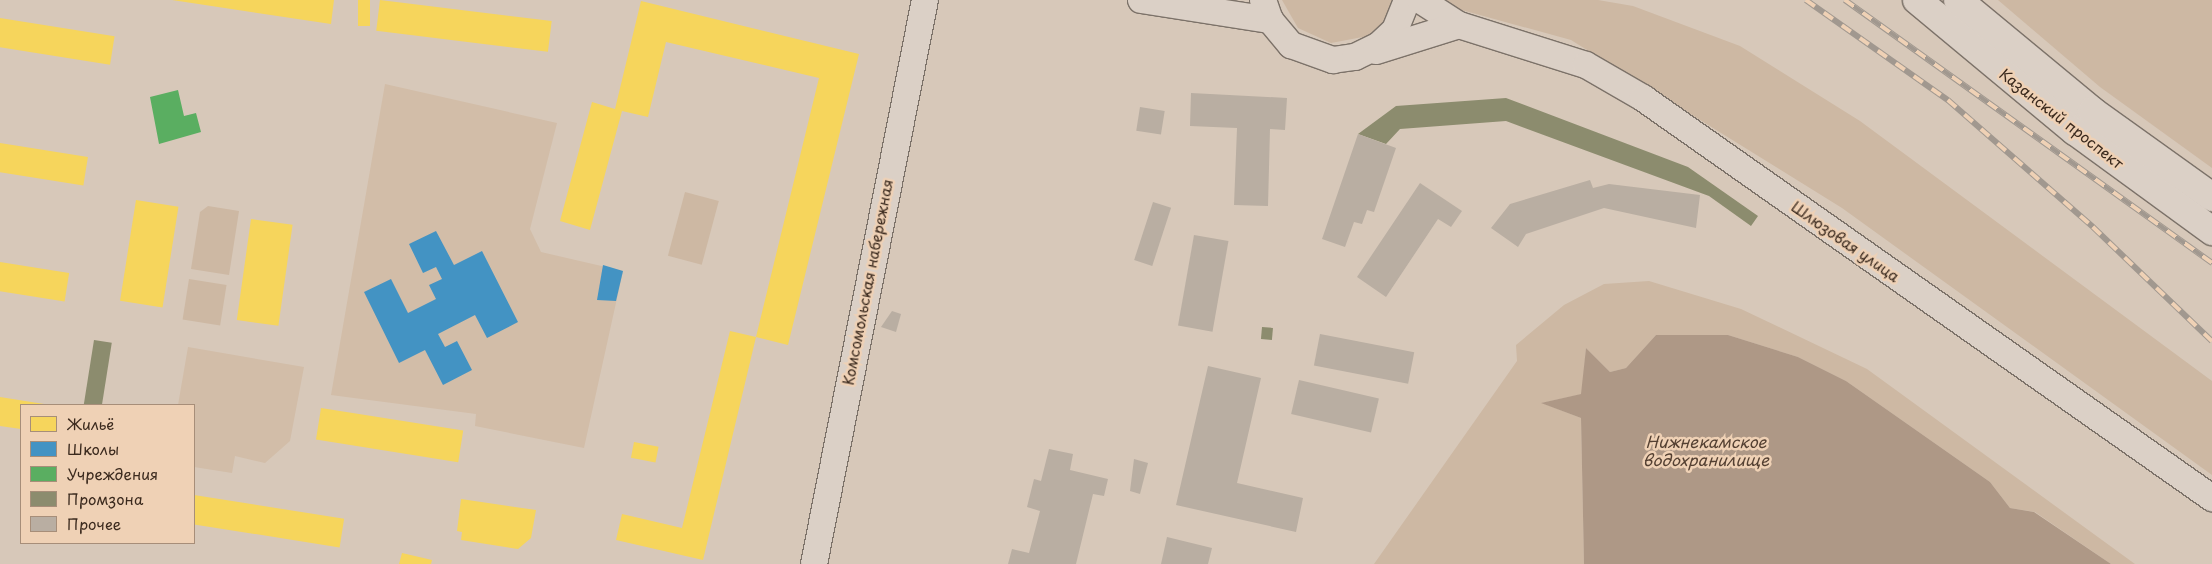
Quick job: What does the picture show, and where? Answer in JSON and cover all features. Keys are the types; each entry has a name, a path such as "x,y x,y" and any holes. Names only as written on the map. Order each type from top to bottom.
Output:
{"main road":[{"name":"Казанский проспект","path":"1917,0 2075,131 2212,231"},
{"name":"Казанский проспект","path":"1958,0 2092,111 2212,197"}],"street":[{"name":"Комсомольская набережная","path":"814,564 925,0"},
{"path":"1141,0 1266,10 1291,46 1312,56 1355,57 1459,25"},
{"path":"1355,57 1378,46 1395,30 1407,0"},
{"name":"Шлюзовая улица","path":"1420,0 1459,25 1586,65 1643,98 2212,498"}],"shaded area":[{"path":"1282,0 1395,0 1382,24 1368,36 1331,43 1298,28"},
{"path":"1444,0 1598,0 1633,6 1740,46 1860,121 2212,381 2212,475 1842,208 1571,40 1458,9"},
{"path":"1998,0 2212,0 2212,168 2100,87"},
{"path":"385,84 557,123 530,229 541,252 623,271 584,448 475,426 476,414 331,395"},
{"path":"685,192 719,201 702,265 668,256"},
{"path":"208,206 239,211 229,275 191,269 200,212"},
{"path":"189,279 227,285 220,325 183,319"},
{"path":"1649,281 1741,309 1867,369 2135,564 2111,564 2035,512 2010,508 1990,482 1846,381 1798,357 1728,335 1656,335 1626,368 1610,372 1586,348 1582,394 1542,403 1581,418 1584,564 1374,564 1517,361 1516,345 1564,305 1604,284"},
{"path":"188,347 304,367 290,441 265,463 235,456 232,473 195,467 195,404 178,404"}],"water":[{"name":"Нижнекамское водохранилище","path":"1656,335 1728,335 1798,357 1846,381 1990,482 2010,508 2034,512 2111,564 1584,564 1581,418 1541,403 1581,394 1586,348 1610,372 1626,368"}],"building: Жильё":[{"path":"172,0 334,0 331,24"},
{"path":"358,0 370,0 370,26 358,26"},
{"path":"380,0 552,21 548,52 376,31"},
{"path":"641,1 859,54 788,345 756,337 819,78 666,42 648,117 622,111 590,230 560,221 592,102 615,109"},
{"path":"0,18 115,36 110,65 0,47"},
{"path":"0,143 88,157 83,186 0,172"},
{"path":"136,200 178,207 163,307 120,301"},
{"path":"251,219 293,225 278,326 237,320"},
{"path":"0,262 69,273 65,302 0,291"},
{"path":"730,331 756,337 703,560 616,540 622,514 682,528"},
{"path":"0,397 44,404 20,404 20,429 0,426"},
{"path":"321,408 463,431 458,462 316,440"},
{"path":"634,442 659,447 655,462 631,458"},
{"path":"195,495 344,519 340,547 195,525"},
{"path":"461,499 536,510 531,538 518,549 461,540 462,532 457,531"},
{"path":"402,553 432,560 431,564 399,564"}],"building: Школы":[{"path":"436,231 454,265 482,251 518,322 487,338 475,315 438,334 445,347 457,341 472,370 443,385 425,350 399,363 364,292 391,279 408,313 436,299 429,285 442,279 436,267 423,273 409,244"},
{"path":"603,265 623,271 616,301 597,300"}],"building: Учреждения":[{"path":"178,90 184,116 196,113 201,132 159,144 150,97"}],"building: Промзона":[{"path":"1506,98 1688,167 1758,216 1751,226 1709,196 1506,121 1400,129 1386,144 1358,134 1396,106"},
{"path":"1262,327 1273,328 1272,340 1261,339"},
{"path":"94,340 112,343 102,404 84,404"}],"building: Прочее":[{"path":"1191,93 1287,98 1285,130 1270,129 1268,206 1234,205 1237,128 1190,126"},
{"path":"1140,107 1165,111 1161,135 1136,131"},
{"path":"1358,134 1396,148 1374,212 1367,210 1362,224 1354,222 1345,247 1322,239"},
{"path":"1590,180 1593,188 1609,184 1700,195 1696,228 1604,208 1526,234 1518,247 1491,228 1510,204"},
{"path":"1420,183 1462,211 1451,227 1438,219 1386,297 1357,277"},
{"path":"1153,202 1171,208 1152,266 1134,260"},
{"path":"1194,235 1228,241 1212,332 1178,326"},
{"path":"892,311 901,314 896,332 881,327"},
{"path":"1320,334 1414,352 1408,384 1314,365"},
{"path":"1208,366 1261,378 1237,483 1303,498 1296,532 1176,505"},
{"path":"1299,380 1379,398 1371,433 1291,414"},
{"path":"1049,449 1073,454 1070,470 1108,479 1104,496 1093,494 1076,564 1008,564 1012,549 1029,553 1040,511 1027,507 1034,479 1041,481"},
{"path":"1134,459 1148,463 1140,494 1130,491"},
{"path":"1167,537 1212,548 1208,564 1161,564"}],"railway":[{"path":"1806,0 1948,100 2093,227 2212,341"},
{"path":"1845,0 2212,263"}]}
